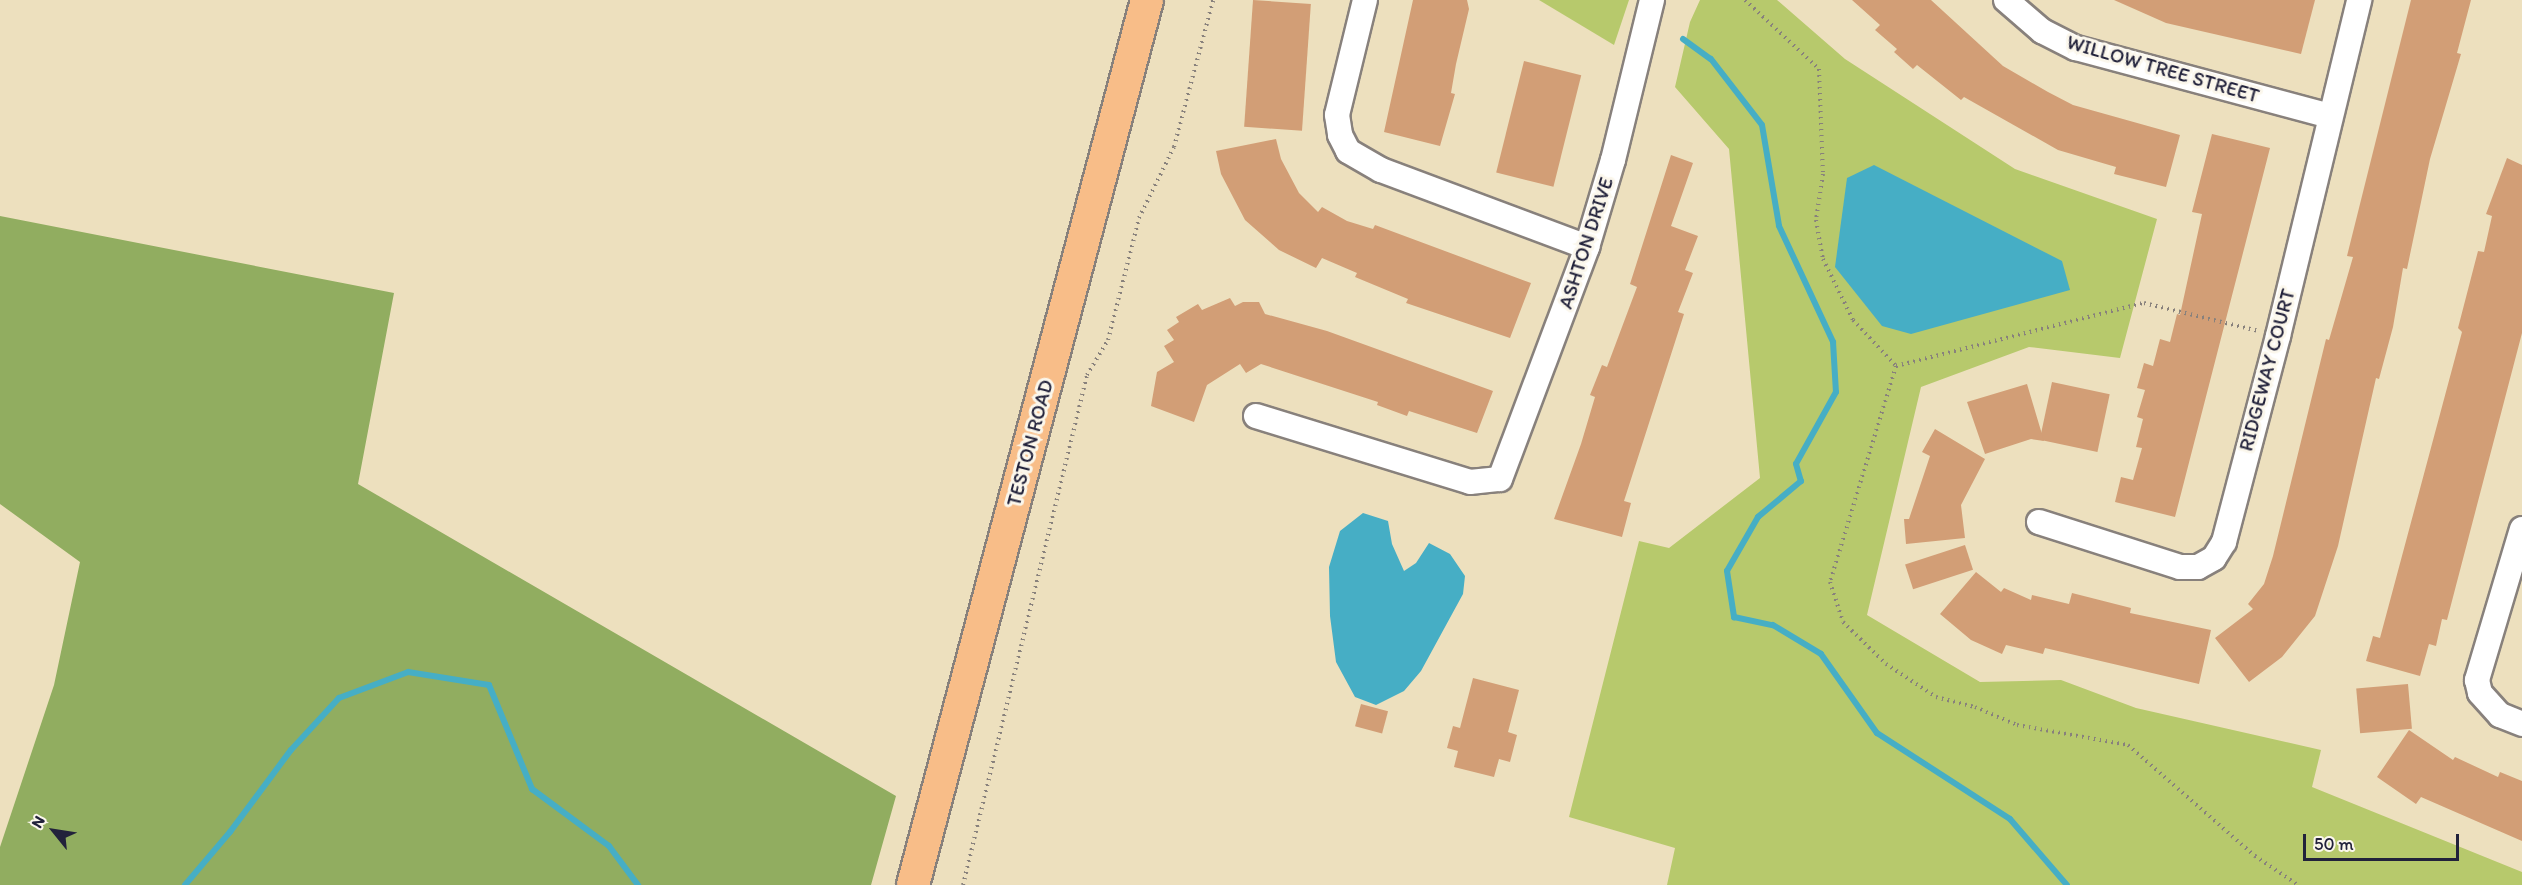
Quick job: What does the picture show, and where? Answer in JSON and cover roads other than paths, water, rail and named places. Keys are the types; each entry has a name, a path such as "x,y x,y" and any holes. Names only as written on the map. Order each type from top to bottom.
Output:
{"main road":[{"name":"TESTON ROAD","path":"913,885 1148,0"}],"street":[{"path":"1365,0 1337,115 1340,135 1348,151 1381,170 1587,247"},
{"name":"ASHTON DRIVE","path":"1256,416 1470,482 1500,479 1587,247 1613,160 1652,0"},
{"name":"WILLOW TREE STREET","path":"2006,0 2042,31 2076,48 2330,116"},
{"name":"RIDGEWAY COURT","path":"2039,522 2180,567 2198,567 2214,558 2224,542 2278,336 2359,0"},
{"path":"2522,529 2477,680 2480,693 2500,715 2522,724"}],"water":[{"path":"1874,165 2062,261 2070,290 1911,334 1882,326 1835,267 1847,178"},
{"path":"1363,513 1388,521 1392,544 1404,571 1416,563 1429,543 1450,554 1465,576 1463,594 1421,671 1404,691 1376,705 1355,697 1336,662 1330,616 1329,567 1340,531"}],"waterway":[{"path":"1683,39 1711,59 1762,125 1779,226 1833,342 1836,392 1796,464 1801,481 1758,517 1727,571 1734,617 1773,625 1821,654 1877,733 2010,819 2067,885"},
{"path":"185,885 230,832 291,750 339,698 408,672 489,685 532,789 609,846 638,885"}]}
